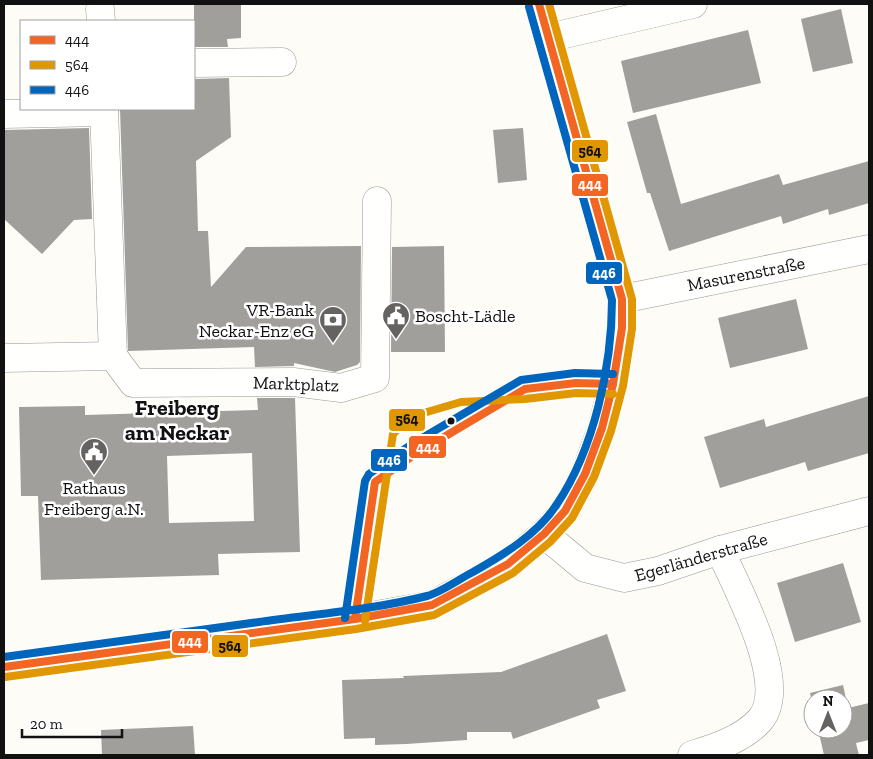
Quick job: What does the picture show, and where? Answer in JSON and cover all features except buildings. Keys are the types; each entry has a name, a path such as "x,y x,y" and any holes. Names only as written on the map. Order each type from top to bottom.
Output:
{"street":[{"path":"4,667 355,619 432,606 508,564 544,534 565,511 585,474 602,428 618,355 622,328 622,299 539,4"},
{"path":"548,38 692,4"},
{"path":"195,64 282,62"},
{"path":"4,114 104,110 113,356 4,358"},
{"name":"Marktplatz","path":"113,356 134,383 293,382 341,388 375,378 377,201"},
{"name":"Masurenstraße","path":"622,299 869,249"},
{"name":"Egerländerstraße","path":"544,534 585,568 624,578 658,571 720,550 869,511"},
{"path":"692,755 742,734 761,719 768,700 770,680 760,640 720,550"}],"transit line":[{"name":"444","path":"4,667 355,619 432,605 508,564 544,534 565,511 585,474 602,428 613,384 622,328 622,299 539,4"},
{"name":"564","path":"5,677 356,629 434,615 513,573 550,542 572,518 594,477 611,431 623,386 632,329 632,299 549,4"},
{"name":"446","path":"4,657 364,608 427,596 508,551 530,534 549,515 570,482 591,433 609,352 612,300 529,7"},
{"name":"446","path":"345,618 365,481 369,474 412,444 521,380 575,373 613,374"},
{"name":"444","path":"355,619 375,482 417,453 525,389 576,383 613,384"},
{"name":"564","path":"365,621 393,434 410,417 461,402 525,399 576,393 613,394"}],"place":[{"name":"Boscht-Lädle","path":"396,340"},
{"name":"VR-Bank Neckar-Enz eG","path":"333,344"},
{"name":"Rathaus Freiberg a.N.","path":"94,476"}],"district":[{"name":"Freiberg am Neckar","path":"177,420"}]}
